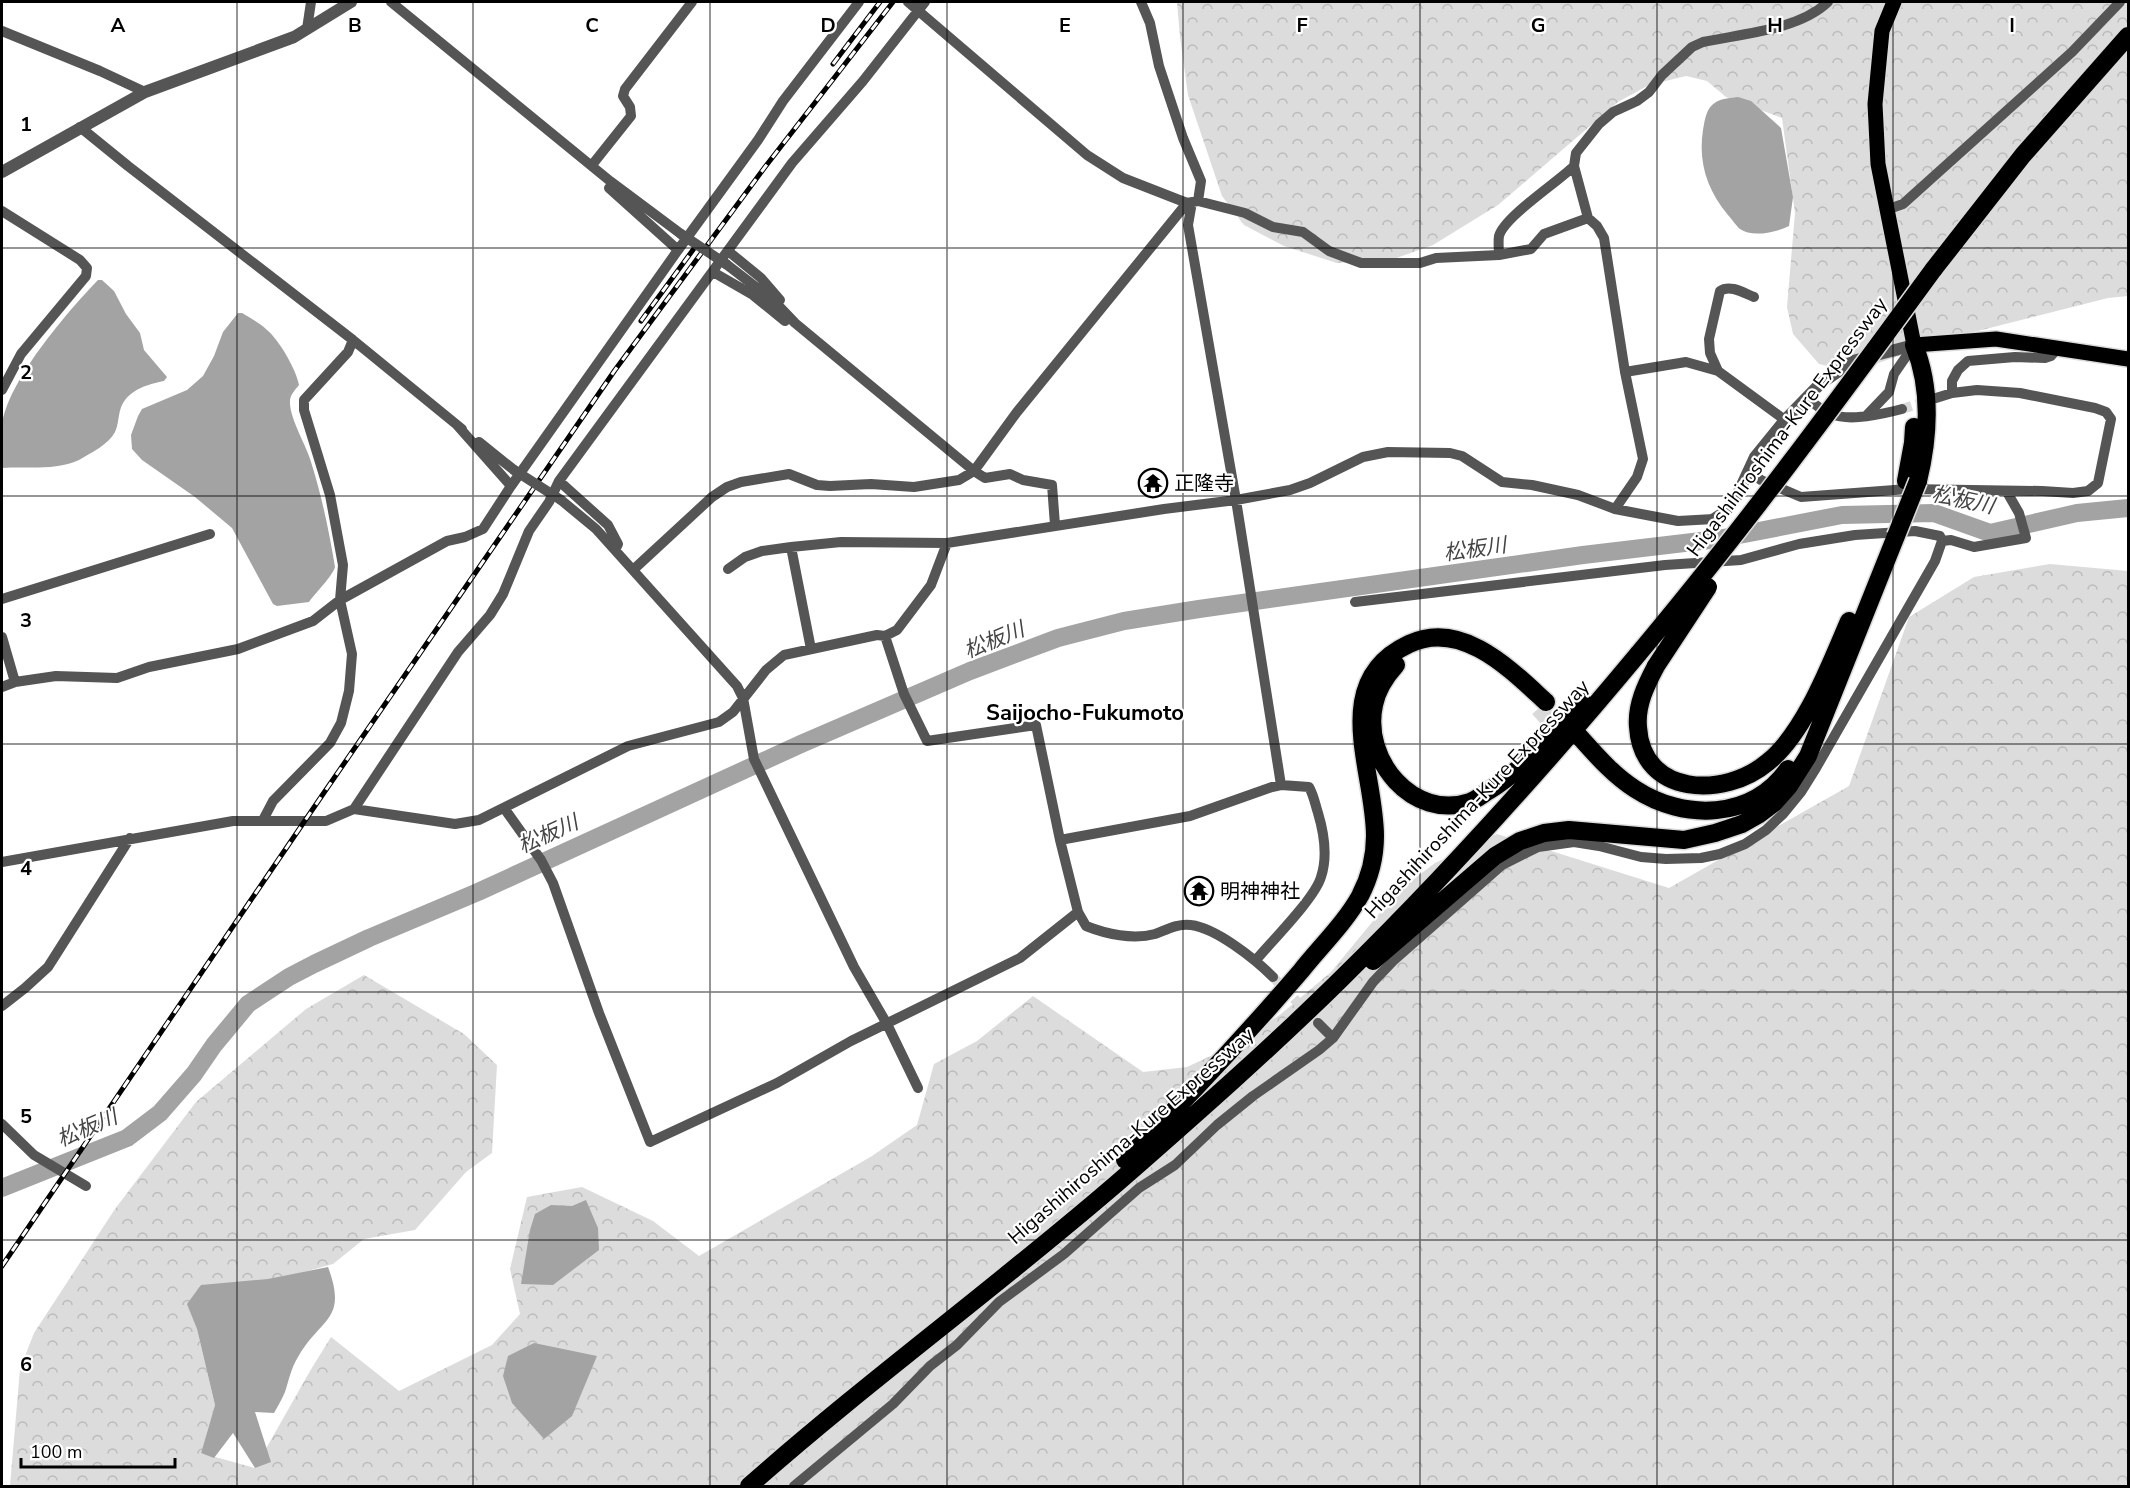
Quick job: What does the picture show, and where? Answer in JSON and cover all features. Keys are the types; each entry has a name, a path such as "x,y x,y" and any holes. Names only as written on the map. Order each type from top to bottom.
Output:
{"highway":[{"name":"Higashihiroshima-Kure Expressway","path":"749,1486 871,1382 1017,1266 1130,1172 1340,979 1456,860 1557,749 1636,651 1689,594 1808,442 1934,270 2023,155 2128,36"},
{"path":"1269,1045 1342,988 1495,856 1520,842 1544,833 1569,830 1684,840 1742,824 1774,803 1789,786 1808,756 1912,481 1924,456 1927,406 1924,374 1914,345"},
{"path":"1808,442 1683,623 1656,666 1643,693 1637,726 1641,744 1650,762 1664,775 1682,784 1704,787 1725,785 1747,776 1768,762 1786,744 1826,674 1891,536"},
{"path":"1017,1266 1178,1107 1280,994 1338,926 1359,897 1372,868 1375,836 1373,806 1362,747 1361,709 1368,682 1380,665 1396,650 1413,642 1433,638 1454,639 1501,661 1542,705 1499,672 1476,658 1450,648 1426,650 1410,655 1388,674 1374,705 1372,727 1376,752 1391,777 1411,795 1430,803 1452,806 1472,801 1518,770 1636,651"},
{"path":"1774,803 1729,819 1687,821 1648,807 1624,793 1597,770 1575,740 1635,790 1660,803 1683,810 1709,812 1729,809 1746,804 1759,796 1786,772 1811,725 1822,695 1826,674"}],"main road":[{"path":"1894,2 1882,32 1875,104 1878,164 1914,345 1996,339 2128,359"}],"street":[{"path":"307,29 311,2"},
{"path":"2,172 145,92 294,38 351,2"},
{"path":"390,2 610,180 774,301 795,323 974,471 985,478 1010,474 1023,480 1052,485 1055,525"},
{"path":"592,165 631,116 630,107 623,96 625,89 692,2"},
{"path":"2,687 15,682 56,676 117,678 149,667 238,649 313,621 340,600 447,541 465,537 483,529 511,486 758,140 783,101 859,2"},
{"path":"1142,2 1179,128 1201,181 1191,208 1188,225 1236,500 1281,785"},
{"path":"1615,509 1637,477 1643,459 1624,372 1604,238 1597,226 1588,218 1574,166 1576,153 1599,124 1613,112 1649,92 1662,75 1692,47 1703,42 1785,25 1806,16 1828,2"},
{"path":"1886,210 1903,204 2072,52 2120,2"},
{"path":"354,809 458,652 490,615 503,594 529,531 549,502 559,481 792,163 863,81 916,4 1087,155 1124,178 1193,202 1245,213 1274,227 1303,232 1329,251 1361,263 1420,263 1436,258 1499,255 1531,249 1544,234 1588,218"},
{"path":"2,31 100,70 145,92"},
{"path":"80,127 353,340 514,470 561,500 596,529 737,686 743,698 754,759 850,960 887,1024 918,1088"},
{"path":"1499,255 1499,235 1517,213 1559,181 1574,166"},
{"path":"610,180 606,185 678,250"},
{"path":"633,570 712,498 728,487 741,482 789,474 824,486 871,484 914,487 959,480 974,471 1017,412 1193,202"},
{"path":"2,211 80,260 87,268 86,276 21,354 2,390"},
{"path":"728,251 761,278 795,323"},
{"path":"713,272 753,295 790,325 795,323"},
{"path":"1718,371 1710,353 1709,339 1720,291 1730,288 1754,297"},
{"path":"263,820 273,801 330,743 340,723 349,691 351,654 340,600 343,565 330,495 304,410 304,400 348,352 353,340"},
{"path":"728,569 745,557 762,551 791,547 841,542 947,543 1164,508 1236,500 1290,490 1310,483 1363,457 1388,452 1450,453 1462,456 1502,482 1532,485 1578,495 1615,509 1678,521 1714,519 1725,512 1737,496 1755,457 1785,420 1820,384 1853,360 1914,345"},
{"path":"1866,416 1889,392 1894,374 1914,345"},
{"path":"1952,393 1952,381 1958,370 1968,361 2015,357 2045,358 2051,356 2058,348"},
{"path":"1624,372 1686,362 1718,371 1785,420"},
{"path":"1749,472 1761,480 1801,497 1908,489 2073,493 2088,491 2098,483 2111,419 2106,412 2020,393 1977,390 1952,393 1936,398"},
{"path":"1808,398 1831,414 1843,417 1902,410"},
{"path":"457,425 511,486"},
{"path":"559,481 608,525 618,544 615,550"},
{"path":"1942,541 1950,540 1974,547 2026,538 2019,513 2007,492"},
{"path":"794,1486 893,1404 930,1366 957,1345 999,1302 1064,1254 1139,1188 1175,1166 1217,1125 1253,1096 1319,1050 1332,1038 1373,982 1393,961 1490,874 1518,855 1538,847 1574,842 1641,857 1701,858 1720,854 1745,844 1766,830 1801,792 1816,768 1935,561 1942,541 1940,536 1915,531 1855,535 1799,544 1741,560 1665,565 1355,602"},
{"path":"2,599 210,534"},
{"path":"2,862 233,821 326,821 354,809 455,824 479,820 628,746 719,722 733,712 766,669 784,655 877,635 885,636 897,630 931,585 947,543"},
{"path":"791,547 811,649"},
{"path":"885,636 904,694 927,741 1036,725 1060,840 1078,912 1086,926 1102,932 1130,936 1152,935 1172,927 1189,924 1203,928 1256,960 1273,977"},
{"path":"2,637 15,682"},
{"path":"733,712 745,717"},
{"path":"1060,840 1190,816 1281,785 1309,787 1323,827 1324,861 1321,878 1310,897 1256,960"},
{"path":"504,808 541,860 553,883 599,1013 650,1142 777,1083 887,1024 1020,958 1078,912"},
{"path":"2,1005 48,967 130,838"},
{"path":"1318,1023 1332,1038"},
{"path":"2,1124 34,1155 86,1186"}],"green space":[{"path":"1177,2 2128,2 2128,296 2108,298 1946,339 1870,366 1839,369 1819,364 1793,334 1787,307 1795,213 1782,118 1726,97 1707,81 1686,76 1649,85 1618,102 1498,205 1433,245 1391,260 1337,263 1284,246 1244,225 1222,196 1188,95"},
{"path":"2050,564 2128,571 2128,1486 10,1486 20,1369 34,1333 115,1209 196,1102 306,1009 364,975 464,1034 497,1065 492,1153 466,1172 415,1230 364,1239 333,1264 188,1304 197,1329 215,1405 201,1453 255,1468 331,1337 399,1391 492,1345 520,1314 510,1269 527,1197 582,1187 653,1221 699,1256 872,1156 917,1125 934,1064 977,1041 1033,996 1143,1072 1187,1067 1232,1046 1281,1014 1331,972 1397,892 1435,863 1497,834 1669,888 1849,786 1909,617 1974,577"}],"shaded area":[{"path":"1738,97 1751,101 1781,128 1793,197 1789,226 1778,230 1758,234 1740,229 1715,196 1706,175 1702,142 1706,114 1710,107 1718,101"},
{"path":"98,280 102,280 114,291 126,314 140,333 144,350 167,377 164,381 135,391 125,399 116,429 109,440 79,460 61,466 2,468 2,426 14,389 55,328"},
{"path":"238,313 255,321 272,335 291,363 299,385 291,397 290,408 315,475 335,567 309,602 277,606 273,604 232,528 195,497 142,460 132,449 131,435 142,409 187,390 203,376 223,332"},
{"path":"586,1200 598,1228 599,1250 553,1285 521,1284 535,1214 551,1205 572,1206"},
{"path":"328,1267 335,1298 329,1317 296,1361 285,1392 274,1413 255,1412 271,1462 255,1468 233,1433 214,1458 201,1453 215,1405 197,1329 187,1304 201,1285 268,1279"},
{"path":"534,1343 597,1356 572,1416 544,1439 512,1403 503,1376 508,1356"}],"waterway":[{"name":"松板川","path":"2,1188 127,1138 160,1113 194,1074 214,1045 248,1004 289,977 369,938 478,892 801,744 970,671 1058,638 1124,621 1199,609 1583,555 1718,539 1842,515 1934,513 1990,533 2077,513 2128,508"}],"tunnel":[{"path":"1902,409 1930,400"},
{"path":"1539,708 1568,741"},
{"path":"1273,977 1310,1015"}],"railway":[{"path":"833,64 880,2"},
{"path":"2,1266 615,370 765,167 893,2"},
{"path":"641,321 698,243"}],"place":[{"name":"正隆寺","path":"1153,483"},
{"name":"明神神社","path":"1199,891"}],"district":[{"name":"Saijocho-Fukumoto","path":"1085,713"}]}
